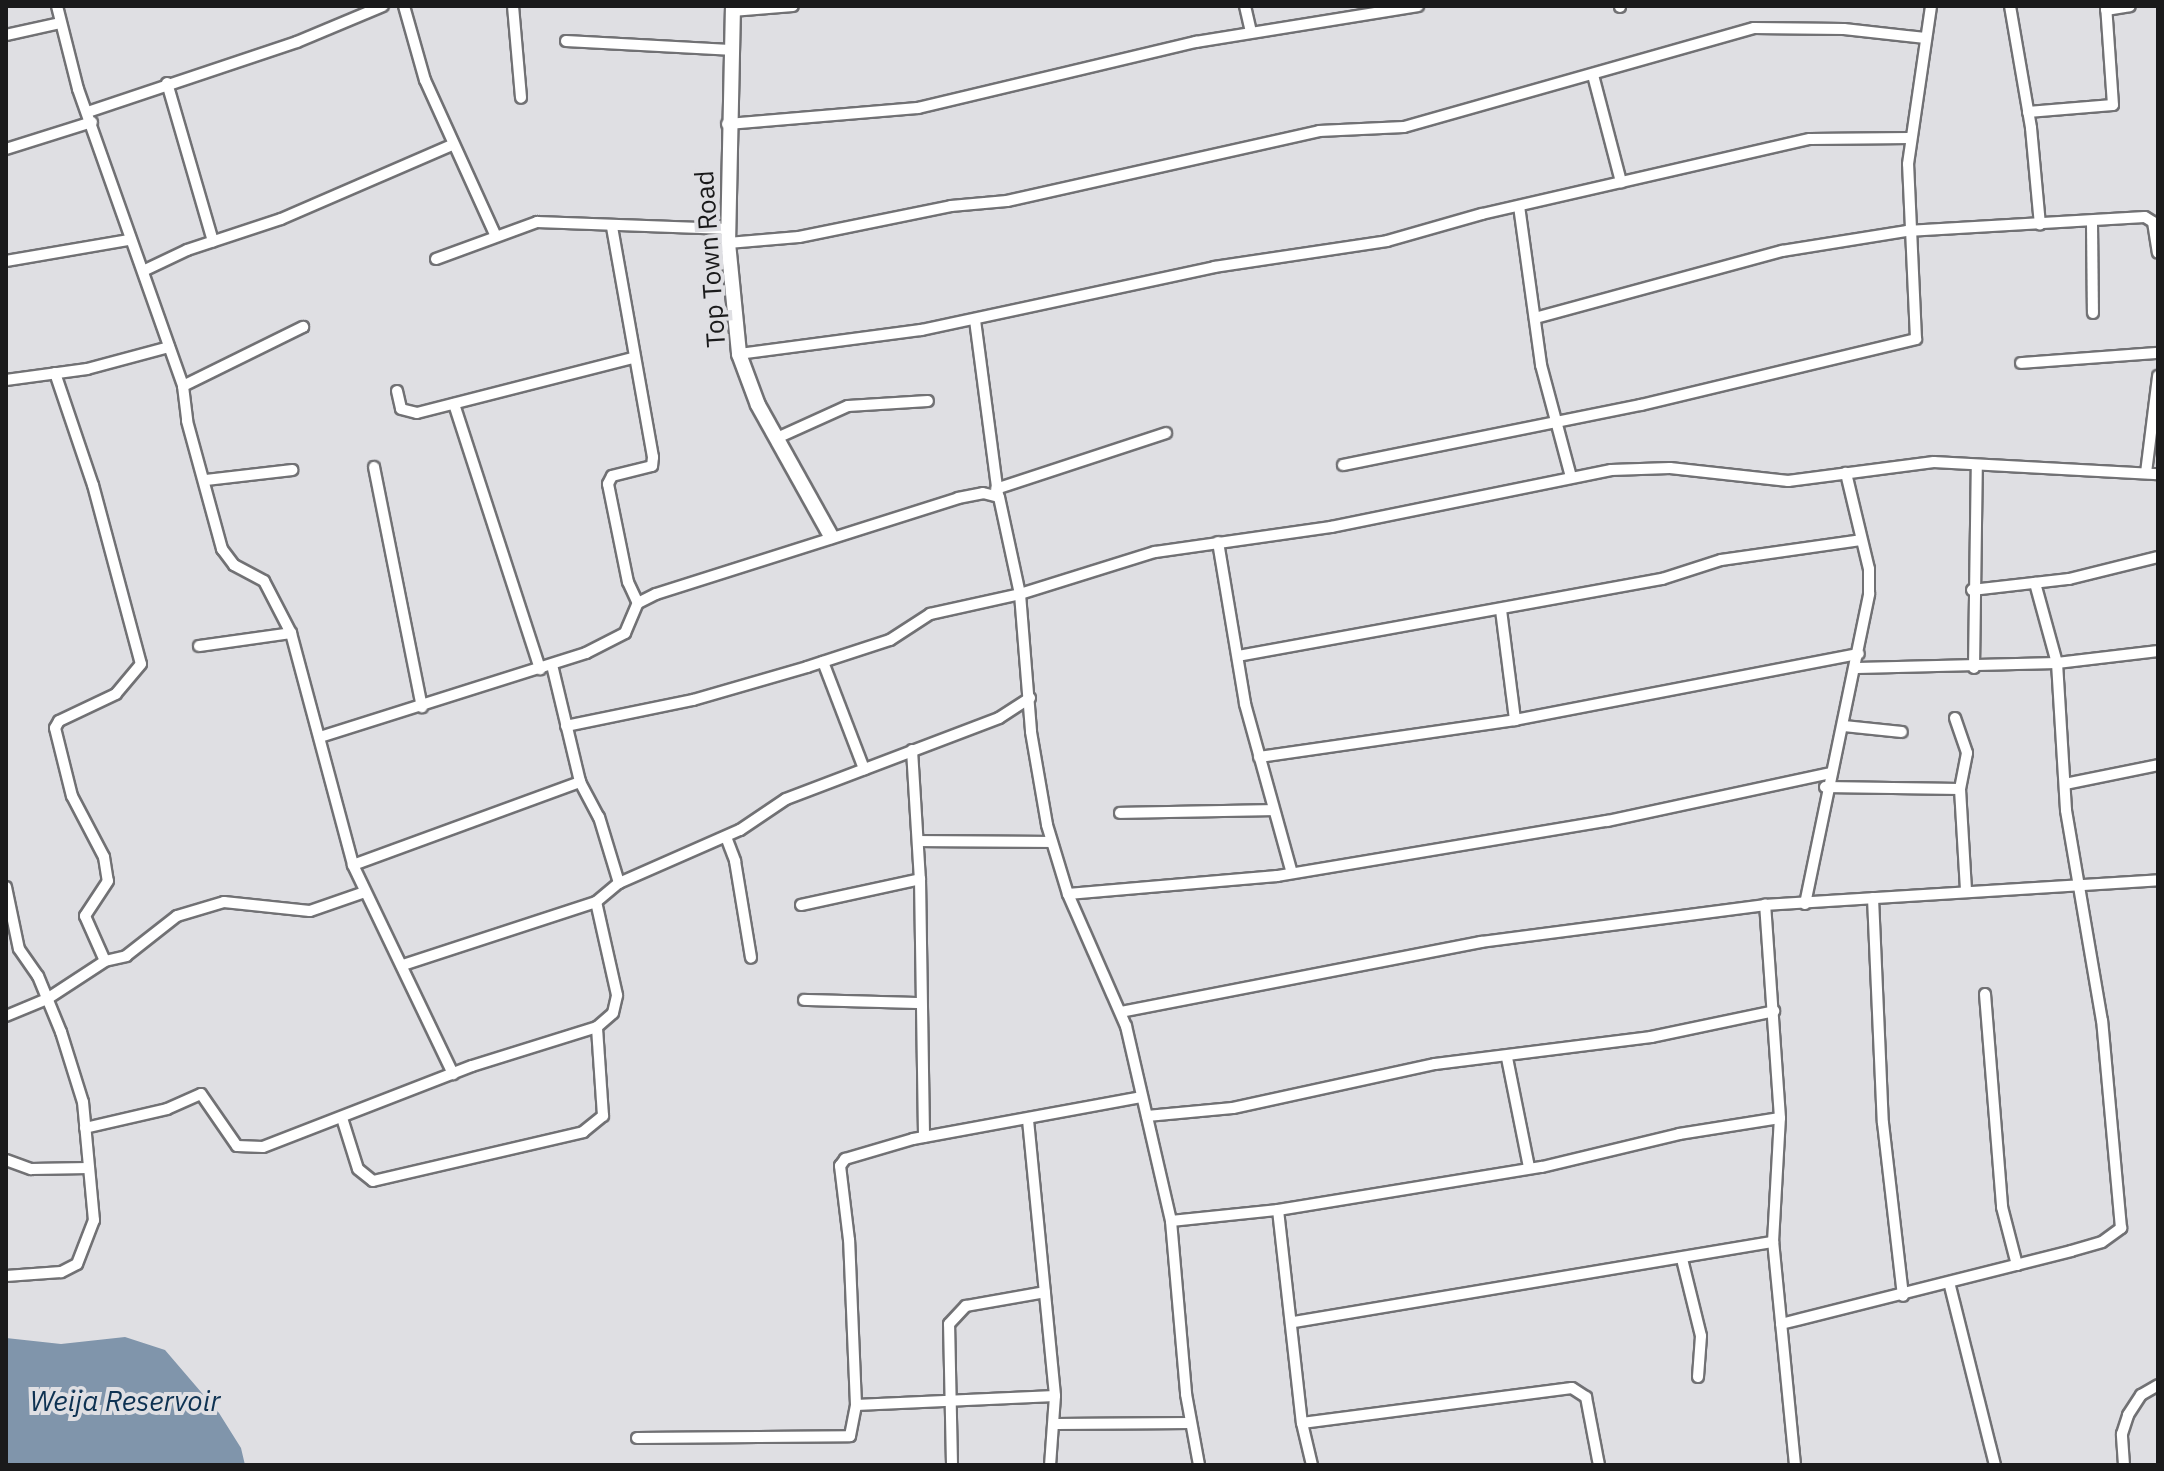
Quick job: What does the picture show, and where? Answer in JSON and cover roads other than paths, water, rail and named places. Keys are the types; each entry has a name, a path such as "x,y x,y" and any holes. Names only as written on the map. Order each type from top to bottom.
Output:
{"street":[{"path":"57,6 129,240 183,386 187,421 206,480 222,549 234,565 264,581 291,633 353,865 453,1074"},
{"path":"6,149 167,83 297,42 383,6"},
{"path":"404,6 425,80 495,234"},
{"path":"513,6 521,98"},
{"path":"732,8 793,6"},
{"path":"1245,6 1251,31"},
{"path":"727,124 918,108 1037,76 1251,31 1375,17 1418,6"},
{"path":"1343,465 1558,423 1916,339 1907,231 1910,138 1931,6"},
{"path":"2010,6 2028,112 2040,225"},
{"path":"2028,112 2113,105 2106,8 2130,6"},
{"name":"Top Town Road","path":"732,8 727,124 728,236 739,354 777,438 831,536"},
{"path":"6,35 60,23"},
{"path":"436,259 495,234 554,220 728,236 799,237 951,206 1007,201 1319,131 1404,127 1754,28 1844,29 1926,38"},
{"path":"566,41 730,50"},
{"path":"1593,75 1621,182"},
{"path":"167,83 213,241"},
{"path":"739,354 975,320 1214,267 1387,241 1519,206 1810,139 1910,138"},
{"path":"143,271 213,241 281,219 452,145"},
{"path":"1519,206 1535,318 1571,477"},
{"path":"1535,318 1782,251 1907,231 2092,223 2145,217 2153,222 2158,253"},
{"path":"2092,223 2093,313"},
{"path":"612,227 652,466 612,476 608,484 628,582 638,603"},
{"path":"6,261 129,240"},
{"path":"975,320 998,493 1020,594 1030,698 1051,842 1068,894 1121,1012 1147,1116 1171,1221 1190,1423 1199,1465"},
{"path":"183,386 303,327"},
{"path":"6,380 55,373 169,347"},
{"path":"2021,363 2158,353"},
{"path":"397,391 401,409 409,414 632,358"},
{"path":"55,373 93,485 141,664 116,694 70,714 55,728 72,796 104,857 108,881 85,916 105,961"},
{"path":"566,726 693,700 823,662 890,640 930,614 1020,594 1155,552 1378,518 1571,477 1644,468 1776,481 1921,463 2152,473 2158,376"},
{"path":"777,438 848,406 928,401"},
{"path":"454,404 540,669"},
{"path":"320,737 552,665 625,633 638,603 831,536 958,498 998,493 1166,433"},
{"path":"1974,668 1972,590 1977,465"},
{"path":"374,467 422,707"},
{"path":"206,480 292,470"},
{"path":"1805,904 1825,787 1844,726 1869,594 1846,473"},
{"path":"1238,656 1458,612 1501,610 1662,579 1721,560 1861,540"},
{"path":"1218,542 1259,757 1292,873"},
{"path":"1972,590 2035,583 2158,557"},
{"path":"1781,1324 1950,1286 2102,1242 2121,1228 2102,1021 2077,884 2065,784 2057,663 2035,583"},
{"path":"1501,610 1515,720"},
{"path":"199,646 291,633"},
{"path":"1857,668 1974,668 2057,663 2158,651"},
{"path":"1259,757 1515,720 1859,654"},
{"path":"823,662 864,769"},
{"path":"552,665 580,782 599,817 619,883"},
{"path":"403,965 596,902 619,883 726,837 786,799 999,718 1030,698"},
{"path":"1955,718 1967,753 1960,789 1966,889"},
{"path":"1844,726 1902,732"},
{"path":"912,750 920,879 924,1137"},
{"path":"2065,784 2158,765"},
{"path":"1068,894 1231,883 1607,821 1830,773"},
{"path":"353,865 580,782"},
{"path":"1825,787 1960,789"},
{"path":"1120,813 1272,810"},
{"path":"726,837 735,861 751,958"},
{"path":"918,841 1051,842"},
{"path":"801,905 920,879"},
{"path":"1121,1012 1481,942 1765,905 1966,889 2158,880"},
{"path":"6,887 19,949 47,999 76,1075 85,1128 93,1231 77,1264 61,1272 6,1276"},
{"path":"6,1016 47,999 105,961 126,956 177,916 224,902 310,911 365,892"},
{"path":"1873,898 1883,1123 1903,1296"},
{"path":"85,1128 167,1109 201,1094 237,1146 247,1149 280,1143 453,1074 597,1027 613,1013 617,995 596,902"},
{"path":"1765,905 1780,1118 1773,1242 1795,1465"},
{"path":"1985,994 2000,1195 2017,1265"},
{"path":"804,1000 921,1003"},
{"path":"1147,1116 1233,1108 1422,1066 1507,1058 1774,1011"},
{"path":"342,1118 358,1169 373,1181 583,1132 603,1116 597,1027"},
{"path":"1507,1058 1529,1167"},
{"path":"637,1438 841,1438 854,1429 856,1405 849,1240 840,1166 854,1154 924,1137 1142,1097"},
{"path":"1171,1221 1278,1210 1529,1167 1780,1118"},
{"path":"1028,1120 1055,1396 1056,1424 1050,1465"},
{"path":"6,1160 31,1169 89,1168"},
{"path":"1278,1210 1294,1322 1302,1423 1312,1465"},
{"path":"1294,1322 1773,1242"},
{"path":"1682,1259 1701,1336 1698,1377"},
{"path":"1950,1286 1995,1465"},
{"path":"952,1465 948,1339 955,1314 966,1306 1045,1292"},
{"path":"2124,1465 2122,1434 2128,1415 2141,1395 2158,1385"},
{"path":"1302,1423 1419,1412 1572,1388 1586,1397 1599,1465"},
{"path":"856,1405 1055,1396"},
{"path":"1056,1424 1190,1423"}],"water":[{"name":"Weija Reservoir","path":"125,1337 165,1350 219,1413 241,1448 245,1465 6,1465 6,1338 61,1344"}]}
